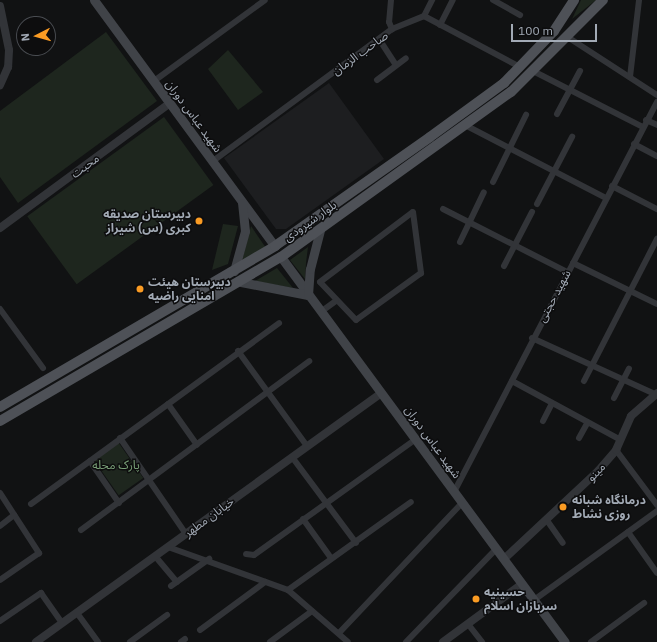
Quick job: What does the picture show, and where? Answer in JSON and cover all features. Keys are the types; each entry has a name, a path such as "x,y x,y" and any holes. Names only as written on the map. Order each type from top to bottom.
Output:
{"main road":[{"name":"شهید عباس دوران","path":"95,0 275,246"},
{"name":"بلوار شیرودی","path":"1,404 234,271 288,237 504,84 554,31 574,0"},
{"name":"بلوار شیرودی","path":"0,421 241,282 320,230 465,125 533,72 566,36 603,0"},
{"path":"430,136 436,146"},
{"path":"234,271 245,231 242,202"},
{"path":"241,282 308,295 310,269 320,230"},
{"path":"264,232 288,237"},
{"name":"شهید عباس دوران","path":"281,257 565,642"},
{"path":"107,344 109,358"},
{"path":"98,350 109,358"}],"street":[{"path":"154,81 265,0"},
{"path":"391,0 389,22 392,29"},
{"path":"432,0 424,16 520,67"},
{"path":"440,25 453,0"},
{"path":"493,0 520,15"},
{"path":"630,77 639,0"},
{"path":"0,6 9,50 8,68 0,85"},
{"name":"صاحب الزمان","path":"213,161 392,29 424,16"},
{"path":"566,36 657,95"},
{"path":"379,39 396,65"},
{"path":"377,80 406,58"},
{"path":"557,114 580,71"},
{"path":"533,72 570,89 643,127"},
{"name":"شهید حجتی","path":"454,492 512,382 532,338 573,263 646,120 657,102"},
{"name":"محبت","path":"0,228 170,103"},
{"path":"493,182 526,115"},
{"path":"646,120 657,125"},
{"path":"465,125 606,198"},
{"path":"537,204 572,137"},
{"path":"634,144 657,156"},
{"path":"612,186 657,209"},
{"path":"460,242 484,192"},
{"path":"443,209 567,272"},
{"path":"413,212 421,274 356,320 336,301 320,282 413,212"},
{"path":"504,266 532,212"},
{"path":"584,382 657,239"},
{"path":"573,263 657,303"},
{"path":"322,312 336,301"},
{"path":"0,309 43,368"},
{"path":"31,504 279,322"},
{"path":"532,338 591,367 656,393 631,416 618,439 616,450 657,504"},
{"path":"238,351 307,446"},
{"path":"81,530 309,361"},
{"path":"614,398 629,369"},
{"path":"512,382 618,439"},
{"name":"خیابان مطهر","path":"36,642 381,393"},
{"path":"543,421 552,403"},
{"path":"168,404 197,445"},
{"path":"579,438 588,422"},
{"path":"120,438 186,534"},
{"path":"246,554 254,555 416,439"},
{"name":"مینو","path":"504,559 598,471 616,450"},
{"path":"292,457 356,543"},
{"path":"90,461 119,503"},
{"path":"0,493 39,553 0,580"},
{"path":"288,590 331,558 356,543 411,502"},
{"path":"339,633 462,502"},
{"path":"534,600 657,511"},
{"path":"0,526 14,515"},
{"path":"303,519 331,558"},
{"path":"546,519 564,543"},
{"path":"628,532 657,571"},
{"path":"168,547 209,559 288,590 348,642"},
{"path":"406,642 496,549"},
{"path":"155,556 177,582"},
{"path":"171,586 209,559"},
{"path":"200,630 265,582"},
{"path":"443,642 522,584"},
{"path":"0,622 41,593 62,623"},
{"path":"591,642 644,603"},
{"path":"270,642 312,611"},
{"path":"77,613 98,642"},
{"path":"130,642 167,615"},
{"path":"468,624 482,642"}],"shaded area":[{"path":"329,83 384,159 286,229 276,229 224,158"}],"green space":[{"path":"581,0 596,0 572,19"},
{"path":"106,32 157,101 18,203 0,177 0,111"},
{"path":"228,50 263,92 238,110 208,69"},
{"path":"164,117 213,185 77,284 27,216"},
{"path":"223,224 238,226 228,264 212,270"},
{"path":"251,226 266,248 242,261"},
{"path":"308,247 306,263 305,279 290,260"},
{"path":"277,268 293,288 255,281"},
{"name":"پارک محله","path":"118,442 143,478 119,495 93,459"}],"place":[{"name":"دبیرستان صدیقه کبری (س) شیراز","path":"199,221"},
{"name":"دبیرستان هیئت امنایی راضیه","path":"140,289"},
{"name":"درمانگاه شبانه روزی نشاط","path":"563,507"},
{"name":"حسینیه سربازان اسلام","path":"476,599"}]}
